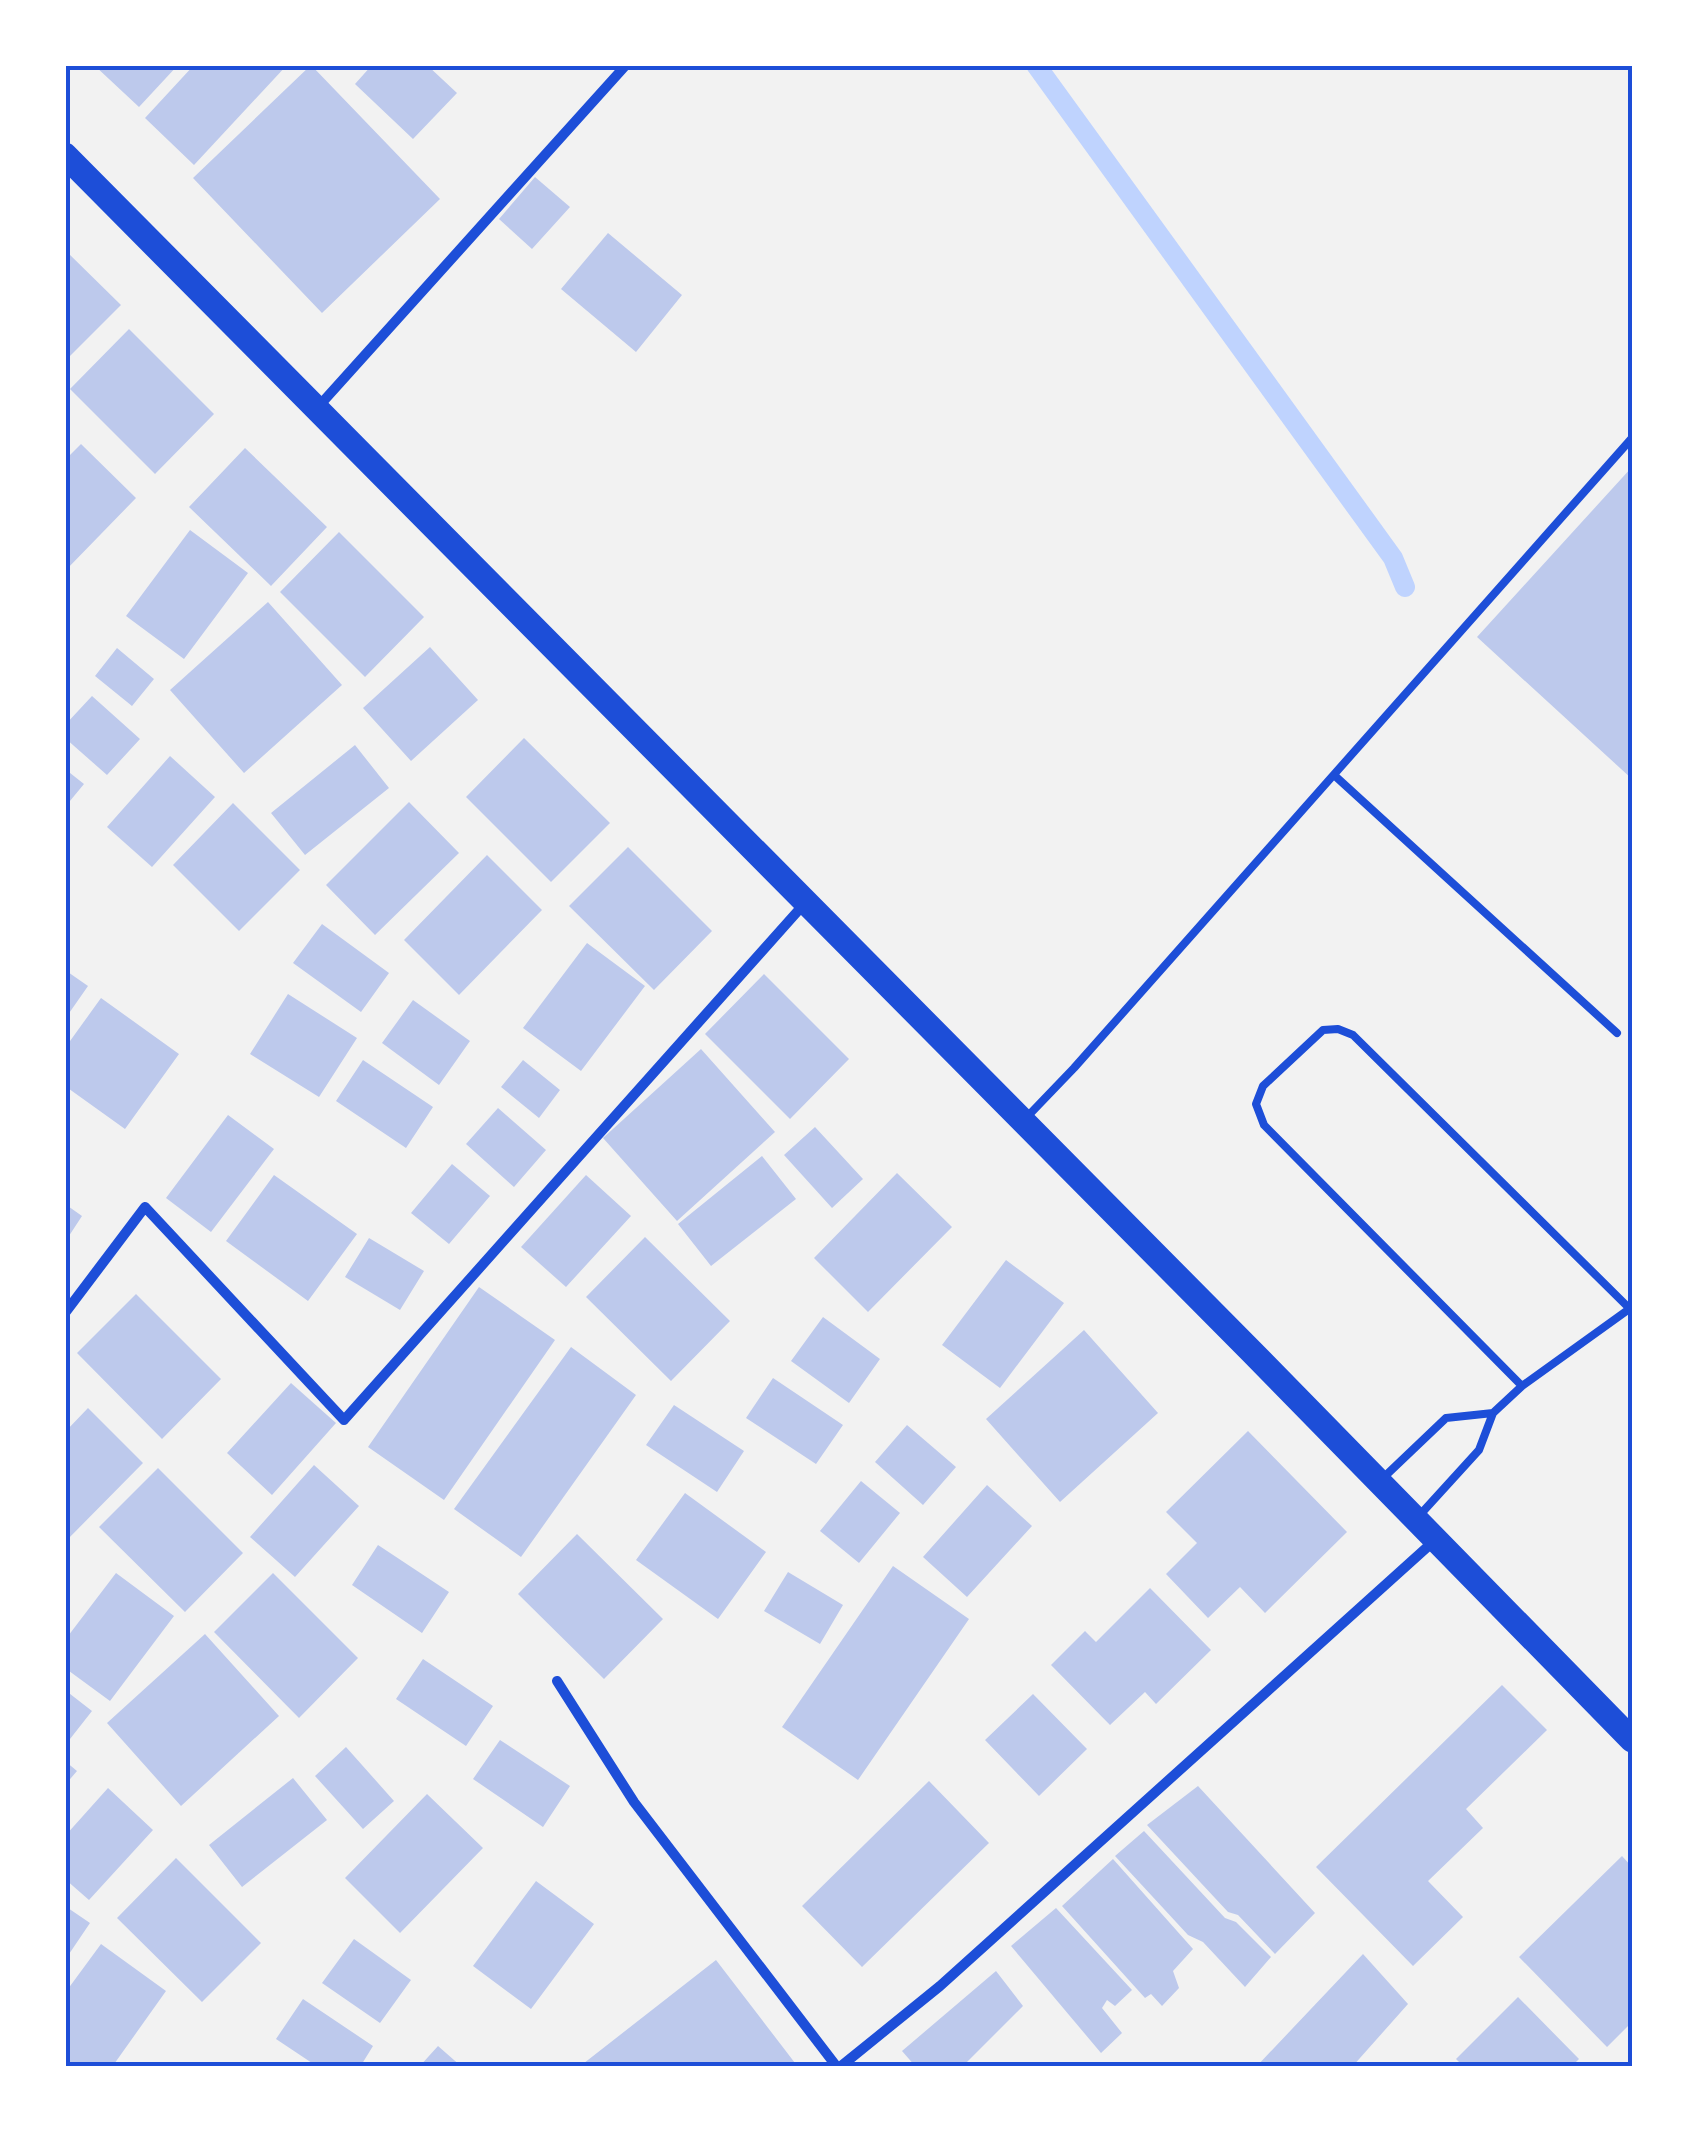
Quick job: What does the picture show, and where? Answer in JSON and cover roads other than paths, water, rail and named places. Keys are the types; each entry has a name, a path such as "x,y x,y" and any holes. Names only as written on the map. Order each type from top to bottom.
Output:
{"main road":[{"path":"65,155 1632,1740"}],"street":[{"path":"316,408 626,65"},
{"path":"65,1313 145,1206 344,1420 806,902"},
{"path":"557,1682 634,1802 839,2067 940,1986 1434,1540"}],"lane":[{"path":"1022,1121 1074,1068 1632,438"},
{"path":"1334,775 1617,1032"},
{"path":"1415,1520 1479,1450 1492,1414 1522,1386 1631,1308 1353,1035 1338,1029 1323,1030 1263,1086 1256,1104 1264,1126 1522,1386"},
{"path":"1378,1482 1446,1418 1492,1414"}],"waterway":[{"path":"1036,65 1393,558 1405,587"}]}
